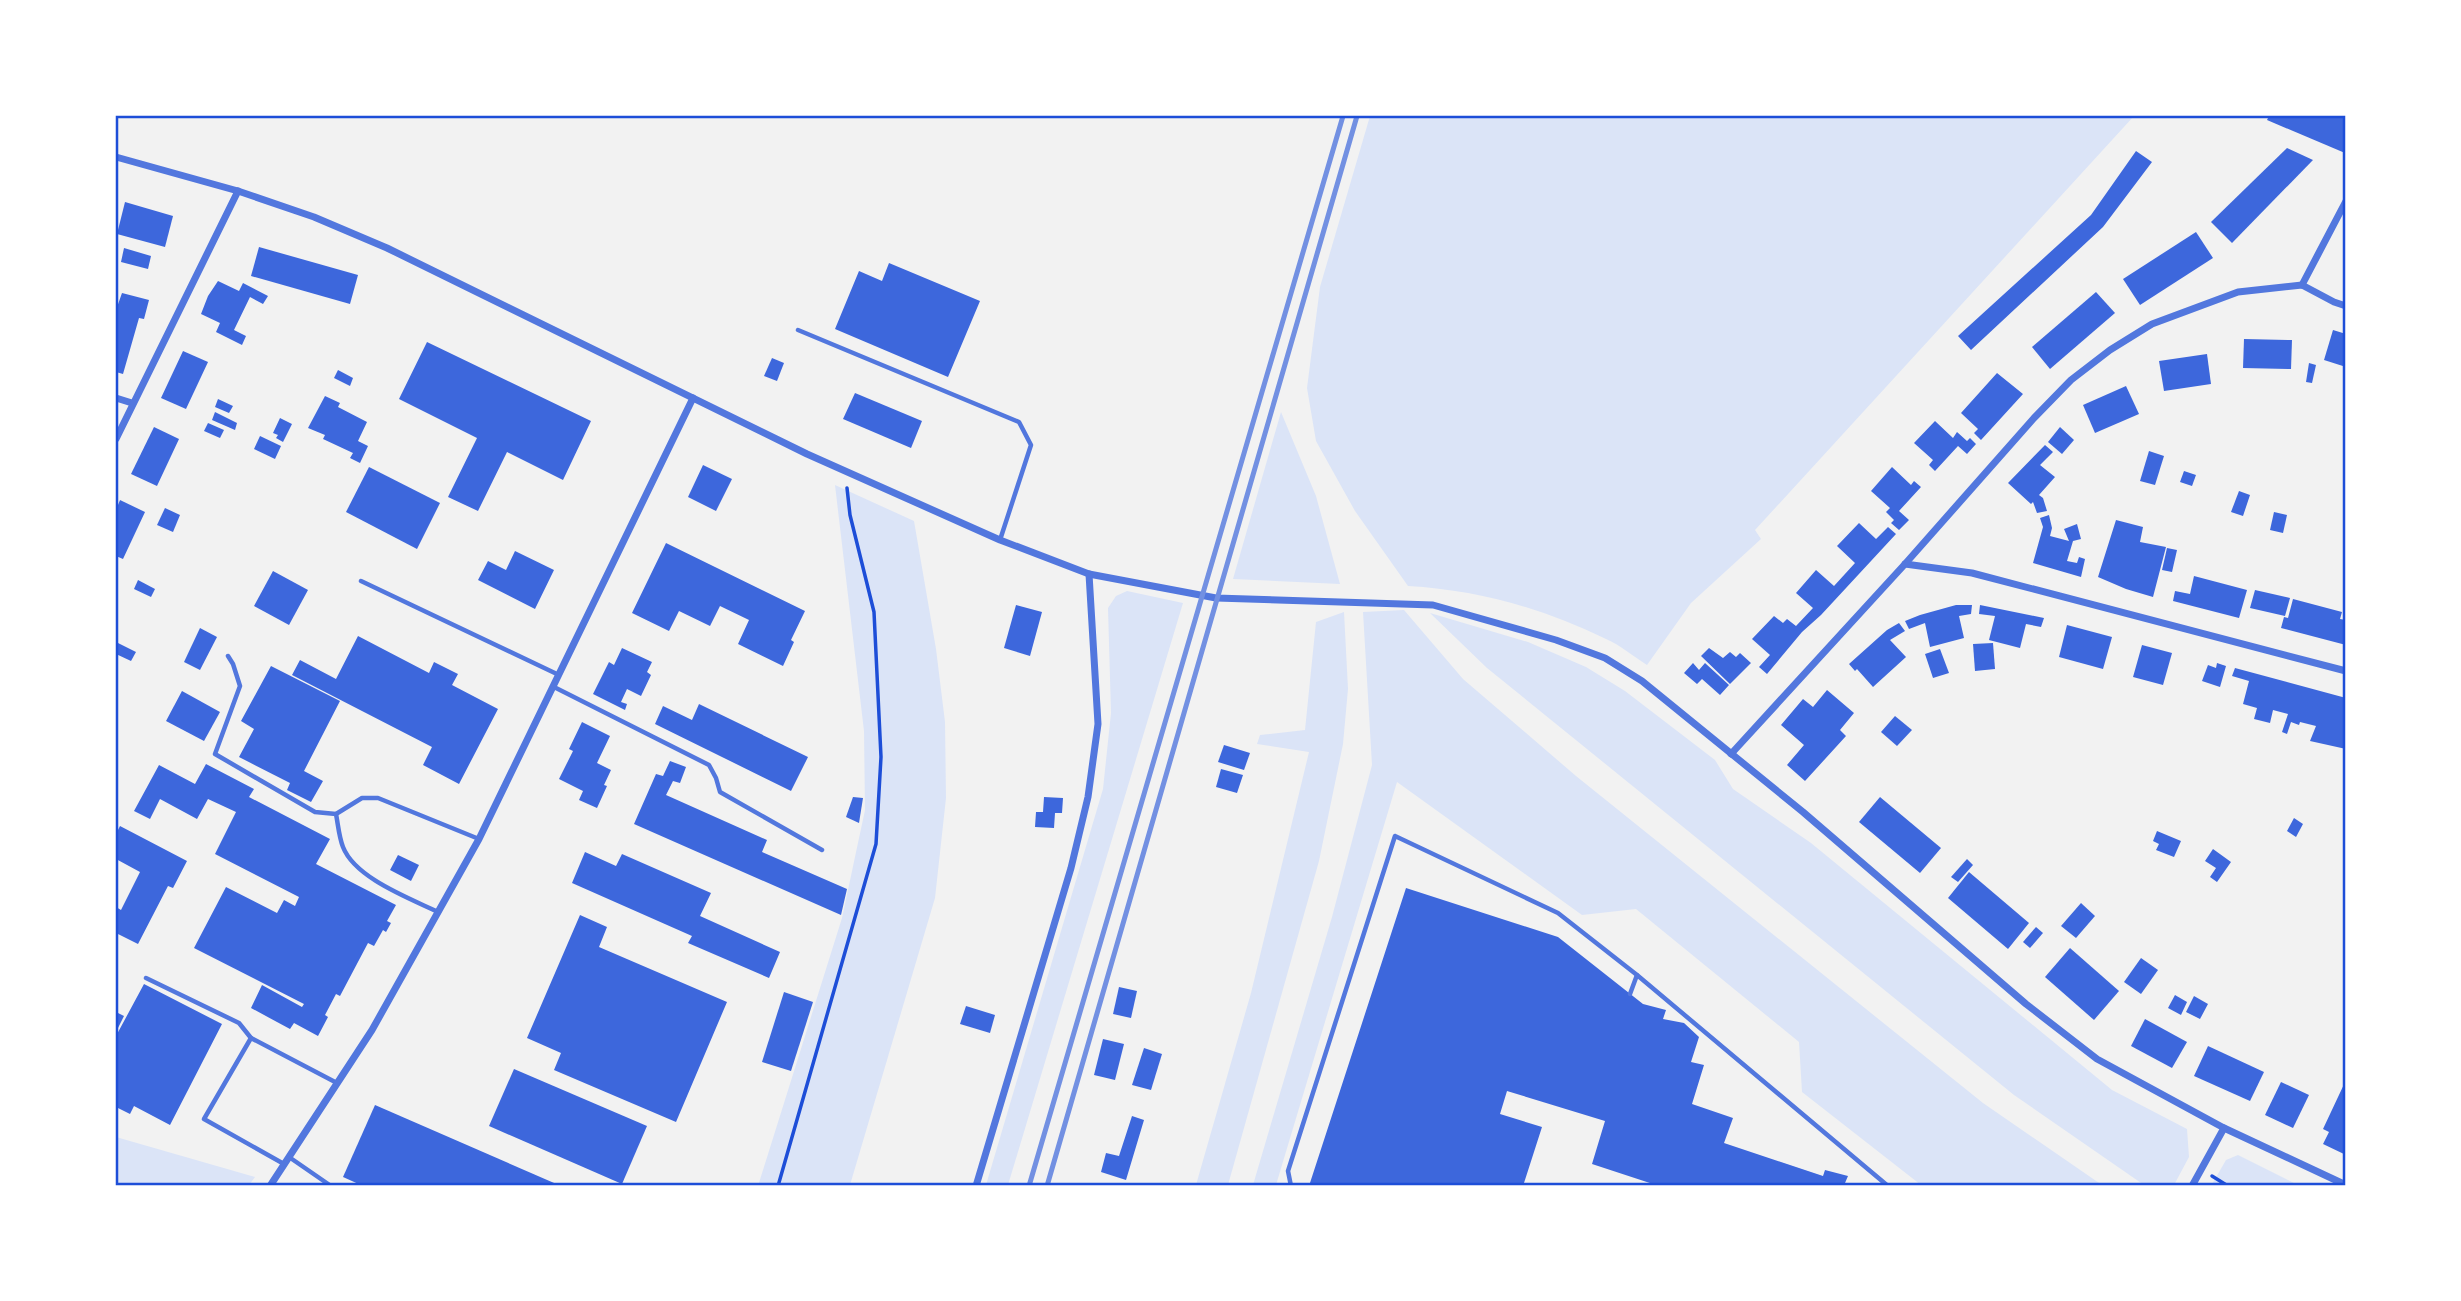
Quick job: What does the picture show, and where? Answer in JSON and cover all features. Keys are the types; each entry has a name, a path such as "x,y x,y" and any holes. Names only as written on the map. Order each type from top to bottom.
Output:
{"street":[{"path":"116,157 238,191 314,217 387,248 854,475 1000,541 1089,574 1216,597 1433,605 1556,640 1605,658 1642,681 1803,812 2026,1004 2097,1059 2224,1128 2346,1185"},
{"path":"116,439 238,191"},
{"path":"2302,285 2346,201"},
{"path":"1731,754 2034,418 2071,380 2110,350 2152,324 2238,292 2302,285 2334,303 2346,306"},
{"path":"116,398 132,403"},
{"path":"270,1185 372,1030 479,839 693,398"},
{"path":"1905,564 1972,573 2346,671"},
{"path":"976,1185 1071,868 1088,797 1098,724 1089,574"},
{"path":"2192,1185 2224,1128"}],"lane":[{"path":"798,330 1019,422 1031,445 1000,541"},
{"path":"361,581 559,675"},
{"path":"228,656 240,686 215,754 315,812 336,814 362,798 378,798 479,839"},
{"path":"553,686 709,765 720,792 822,850"},
{"path":"336,814 343,847 355,865 393,890 438,912"},
{"path":"1291,1185 1288,1171 1395,836 1558,913 1637,975 1888,1185"},
{"path":"1630,994 1637,975"},
{"path":"146,978 239,1023 251,1038 337,1083"},
{"path":"251,1038 204,1119 284,1164"},
{"path":"289,1157 331,1185"}],"path":[{"path":"778,1185 876,844 881,757 874,612 846,490 854,475"}],"shaded area":[{"path":"1370,116 2134,116 1755,530 1761,539 1691,603 1647,665 1611,641 1534,610 1485,596 1408,586 1355,511 1316,441 1307,388 1320,287"},
{"path":"1281,412 1316,496 1340,584 1233,579"},
{"path":"835,485 914,521 936,649 945,722 946,798 935,898 850,1185 758,1186 842,918 865,810 864,731"},
{"path":"1127,591 1183,603 1008,1185 986,1185 1103,789 1111,713 1108,608 1116,596"},
{"path":"1404,610 1463,679 1576,776 1983,1103 2102,1185 1921,1185 1802,1092 1799,1042 1636,909 1582,915 1397,782 1276,1185 1253,1185 1332,917 1372,765 1363,612"},
{"path":"1344,612 1348,689 1343,744 1319,861 1228,1185 1196,1185 1251,993 1309,752 1257,744 1260,735 1305,730 1316,622"},
{"path":"1430,613 1528,642 1586,667 1625,691 1715,760 1733,789 1811,843 2112,1090 2187,1129 2189,1157 2174,1185 2144,1185 2014,1095 1487,668"},
{"path":"116,1137 255,1177 249,1185 116,1185"},
{"path":"2238,1155 2298,1185 2211,1186 2226,1160"}],"building":[{"path":"2269,116 2338,116 2346,119 2345,153 2267,120"},
{"path":"2287,148 2313,160 2232,243 2211,222"},
{"path":"2136,151 2152,162 2103,227 1971,350 1958,336 2091,215"},
{"path":"125,202 173,216 165,247 117,234"},
{"path":"2196,232 2213,258 2140,305 2123,279"},
{"path":"259,247 358,275 350,304 251,276"},
{"path":"124,248 151,256 148,269 121,262"},
{"path":"889,263 980,301 948,377 835,329 859,271 882,281"},
{"path":"218,281 239,291 243,283 268,296 263,304 250,297 234,330 246,336 242,345 216,332 220,323 201,314"},
{"path":"2096,292 2115,313 2050,369 2032,347"},
{"path":"122,293 149,300 144,319 139,318 123,374 116,372 116,310"},
{"path":"2333,330 2346,334 2346,367 2324,360"},
{"path":"2244,339 2292,340 2291,369 2243,368"},
{"path":"427,342 591,421 563,480 507,452 478,511 448,497 477,438 399,399"},
{"path":"183,351 208,362 186,409 161,398"},
{"path":"2207,354 2211,384 2164,391 2159,361"},
{"path":"772,358 784,363 777,381 764,376"},
{"path":"2309,363 2316,365 2312,383 2306,382"},
{"path":"338,370 353,378 350,386 334,378"},
{"path":"1997,373 2023,394 1981,440 1974,433 1978,429 1961,413"},
{"path":"2126,386 2139,414 2095,433 2083,405"},
{"path":"855,393 922,421 911,448 843,419"},
{"path":"325,396 340,403 338,407 367,422 358,441 368,446 360,463 350,458 353,453 323,439 325,435 308,428"},
{"path":"218,399 233,406 229,413 215,407"},
{"path":"215,412 237,423 235,430 212,420"},
{"path":"280,418 292,424 283,442 273,433"},
{"path":"1935,421 1953,438 1957,432 1967,441 1970,438 1976,444 1967,454 1958,446 1935,471 1929,465 1933,460 1914,443"},
{"path":"208,423 224,430 220,438 204,431"},
{"path":"154,427 179,439 157,486 131,474"},
{"path":"2060,427 2074,440 2062,454 2048,442"},
{"path":"260,436 281,446 275,459 254,449"},
{"path":"2045,445 2053,452 2040,465 2055,477 2039,495 2043,498 2047,511 2037,513 2033,502 2031,504 2008,483"},
{"path":"2149,451 2164,456 2155,485 2140,481"},
{"path":"703,465 732,479 716,511 688,497"},
{"path":"369,467 440,503 417,549 346,512"},
{"path":"1892,467 1911,485 1914,481 1921,487 1899,511 1909,520 1899,530 1891,523 1894,520 1886,512 1890,508 1871,491"},
{"path":"2184,471 2196,475 2192,486 2180,482"},
{"path":"2239,491 2250,495 2243,516 2231,512"},
{"path":"120,500 145,512 123,559 116,556 116,510"},
{"path":"165,508 180,515 173,532 157,525"},
{"path":"2274,512 2287,515 2283,533 2270,530"},
{"path":"2049,515 2052,528 2050,536 2069,541 2064,529 2077,524 2081,539 2073,541 2067,561 2077,563 2079,557 2085,559 2081,577 2033,563 2043,527 2040,518"},
{"path":"2116,520 2143,527 2140,542 2166,547 2153,597 2098,577"},
{"path":"1859,523 1876,539 1888,527 1896,534 1802,632 1767,674 1759,667 1770,655 1752,639 1774,616 1783,623 1787,619 1796,626 1813,608 1796,593 1816,570 1834,586 1855,563 1837,546"},
{"path":"666,543 805,611 791,640 794,642 783,666 738,644 749,620 720,606 710,626 679,611 669,631 632,613"},
{"path":"2167,548 2177,550 2172,572 2162,570"},
{"path":"515,551 554,570 535,609 478,580 488,561 506,570"},
{"path":"273,571 308,590 289,625 254,606"},
{"path":"2194,576 2247,590 2239,618 2173,601 2175,591 2190,594"},
{"path":"138,580 155,589 151,597 134,589"},
{"path":"2255,590 2290,598 2285,616 2250,608"},
{"path":"2293,599 2342,612 2340,619 2346,620 2346,645 2281,628 2284,617 2288,618"},
{"path":"1016,605 1042,612 1030,656 1004,648"},
{"path":"1956,605 1972,605 1971,614 1959,616 1964,638 1930,647 1925,623 1909,629 1905,621 1920,615"},
{"path":"1980,605 2044,618 2041,627 2026,624 2020,648 1989,640 1995,616 1979,614"},
{"path":"1899,623 1905,631 1890,640 1906,657 1873,687 1849,664 1887,630"},
{"path":"2067,625 2112,637 2103,669 2059,657"},
{"path":"200,628 217,637 200,670 184,662"},
{"path":"358,636 429,673 434,662 458,674 452,685 498,709 459,784 423,765 432,747 292,675 300,660 336,679"},
{"path":"116,642 136,652 131,661 116,654"},
{"path":"1993,643 1995,669 1975,671 1973,644"},
{"path":"2142,645 2172,653 2163,685 2133,677"},
{"path":"622,648 652,662 647,672 651,675 641,696 627,689 621,702 627,704 625,710 593,694 609,662 614,665"},
{"path":"1709,648 1723,658 1730,652 1736,657 1740,653 1751,663 1730,684 1701,656"},
{"path":"1940,649 1949,673 1933,678 1925,654"},
{"path":"1693,663 1699,670 1705,663 1729,685 1720,695 1702,679 1697,684 1684,673"},
{"path":"2217,663 2226,666 2220,687 2202,681 2208,665 2216,668"},
{"path":"271,666 340,701 304,771 323,781 311,802 287,790 290,783 239,757 254,729 241,721"},
{"path":"2235,668 2346,698 2346,749 2310,741 2316,726 2291,722 2287,734 2282,732 2288,714 2273,710 2270,723 2254,719 2257,708 2243,704 2249,681 2232,676"},
{"path":"1827,690 1854,713 1840,730 1846,736 1805,781 1787,765 1804,745 1781,725 1803,699 1813,707"},
{"path":"182,691 220,712 204,741 166,721"},
{"path":"699,704 808,757 791,791 655,724 663,706 692,720"},
{"path":"1895,716 1912,730 1897,746 1881,732"},
{"path":"582,722 610,736 597,763 611,770 597,808 579,800 583,791 559,779 573,751 569,749"},
{"path":"1224,745 1250,753 1244,770 1218,762"},
{"path":"670,761 686,767 680,783 673,781 666,795 767,840 762,852 847,889 841,915 634,824 656,774 663,776"},
{"path":"206,764 254,789 249,797 330,839 316,864 396,905 387,921 391,923 386,932 383,930 374,946 368,943 340,996 336,994 318,1036 294,1023 290,1029 251,1008 262,985 302,1007 304,1004 194,948 226,887 277,913 284,900 295,906 299,897 215,854 236,812 208,799 197,819 160,799 150,819 134,811 159,765 195,784"},
{"path":"1221,769 1243,775 1237,793 1216,787"},
{"path":"853,797 863,798 859,823 846,817"},
{"path":"1044,797 1063,798 1062,813 1055,813 1054,828 1035,827 1036,812 1043,812"},
{"path":"1880,797 1941,848 1920,873 1859,822"},
{"path":"2294,818 2303,824 2296,837 2287,831"},
{"path":"120,826 187,861 173,888 168,886 138,944 116,933 116,907 121,910 140,872 116,859 116,834"},
{"path":"2157,831 2181,841 2174,857 2156,850 2159,844 2153,841"},
{"path":"2213,849 2231,862 2217,882 2210,877 2216,868 2205,861"},
{"path":"585,852 616,866 622,854 711,893 700,916 780,952 769,978 688,943 692,936 572,883"},
{"path":"398,855 419,865 411,881 390,870"},
{"path":"1967,859 1973,865 1958,882 1951,877"},
{"path":"1969,872 2029,923 2008,949 1948,898"},
{"path":"1406,888 1558,937 1643,1004 1666,1010 1663,1019 1684,1023 1699,1037 1691,1062 1704,1065 1692,1104 1733,1118 1724,1143 1823,1176 1825,1170 1848,1176 1845,1183 1851,1186 1659,1186 1592,1164 1605,1121 1507,1091 1500,1114 1542,1127 1523,1186 1309,1186"},
{"path":"2081,903 2095,916 2076,938 2061,926"},
{"path":"580,915 607,927 599,947 727,1002 676,1122 554,1070 561,1053 527,1038"},
{"path":"2036,927 2043,933 2030,948 2023,942"},
{"path":"2070,948 2119,991 2094,1020 2045,977"},
{"path":"2141,958 2158,970 2141,994 2124,982"},
{"path":"144,984 222,1024 170,1125 134,1106 130,1114 116,1107 116,1036"},
{"path":"1119,987 1137,991 1131,1018 1113,1014"},
{"path":"784,992 813,1002 791,1071 762,1062"},
{"path":"2175,995 2187,1002 2181,1015 2168,1008"},
{"path":"2194,996 2208,1004 2200,1019 2186,1012"},
{"path":"966,1006 995,1015 990,1033 960,1024"},
{"path":"116,1012 124,1016 116,1032"},
{"path":"2145,1019 2187,1042 2172,1068 2131,1046"},
{"path":"1103,1039 1124,1044 1115,1080 1094,1075"},
{"path":"2208,1046 2264,1072 2250,1101 2194,1076"},
{"path":"1144,1048 1162,1054 1151,1090 1132,1085"},
{"path":"514,1069 647,1126 622,1184 489,1126"},
{"path":"2346,1080 2346,1155 2323,1144 2329,1132 2323,1129"},
{"path":"2281,1082 2309,1095 2293,1128 2265,1115"},
{"path":"375,1105 561,1186 363,1186 343,1177"},
{"path":"1132,1116 1144,1120 1126,1180 1101,1172 1106,1153 1119,1156"}],"railway":[{"path":"1029,1186 1343,116"},
{"path":"1047,1186 1357,116"}]}
